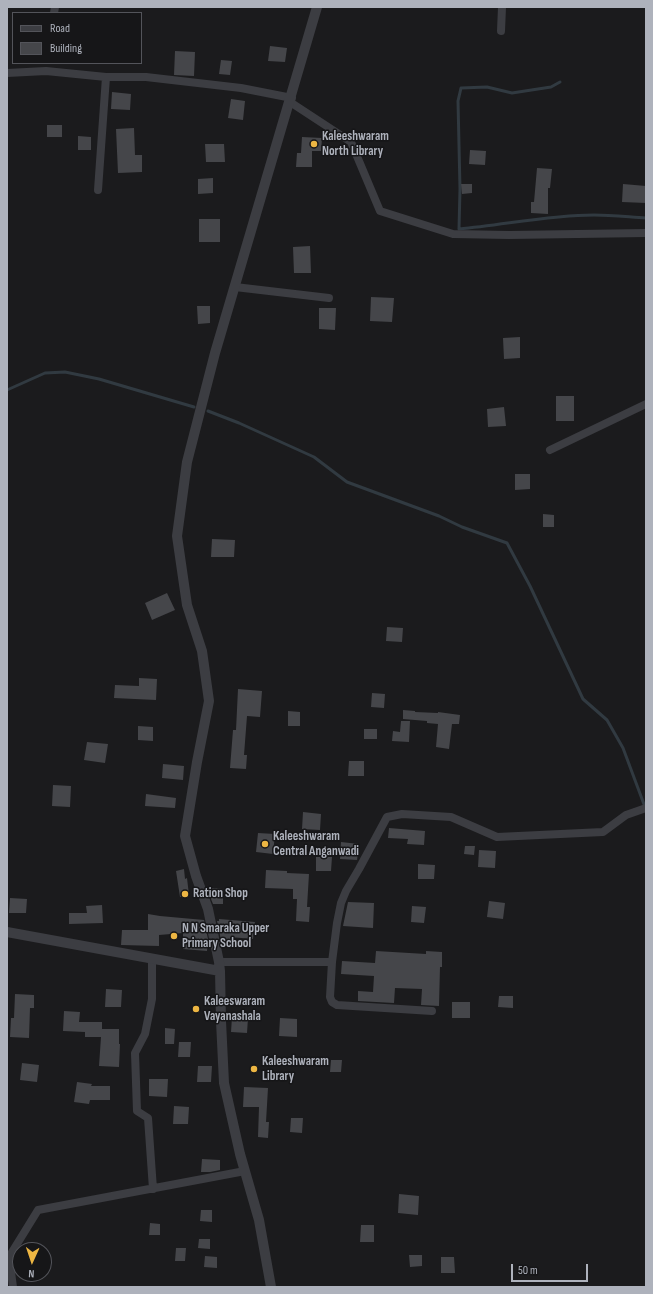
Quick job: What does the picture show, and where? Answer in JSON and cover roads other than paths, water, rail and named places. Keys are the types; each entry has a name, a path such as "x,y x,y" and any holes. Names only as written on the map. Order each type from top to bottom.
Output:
{"street":[{"path":"271,1287 259,1220 245,1171 224,1083 220,966 208,909 196,876 185,836 209,701 202,651 188,605 177,536 187,462 216,353 318,7"},
{"path":"500,30 502,7"},
{"path":"7,73 46,67 106,77 146,78 226,86 291,100 351,142 380,211 453,234 509,235 646,233"},
{"path":"98,190 106,77"},
{"path":"235,288 329,298"},
{"path":"550,450 646,404"},
{"path":"432,1011 337,1005 332,1002 330,997 332,962 338,913 341,903 346,890 387,817 402,814 451,817 497,837 603,832 626,815 646,808"},
{"path":"7,932 152,959 220,966 332,962"},
{"path":"152,959 152,999 145,1034 135,1053 137,1111 148,1118 153,1189"},
{"path":"13,1287 9,1257 11,1247 38,1210 245,1171"}],"waterway":[{"path":"560,82 551,87 512,93 487,87 461,88 458,101 460,189 459,229 577,215 607,215 646,218"},
{"path":"7,390 45,373 65,372 99,379 194,407"},
{"path":"208,411 239,423 314,457 347,482 507,543 530,586 583,699 607,720 623,748 645,807"}],"place":[{"name":"Kaleeshwaram North Library","path":"314,144"},
{"name":"Kaleeshwaram Central Anganwadi","path":"265,844"},
{"name":"Ration Shop","path":"185,894"},
{"name":"N N Smaraka Upper Primary School","path":"174,936"},
{"name":"Kaleeswaram Vayanashala","path":"196,1009"},
{"name":"Kaleeshwaram Library","path":"254,1069"}]}
